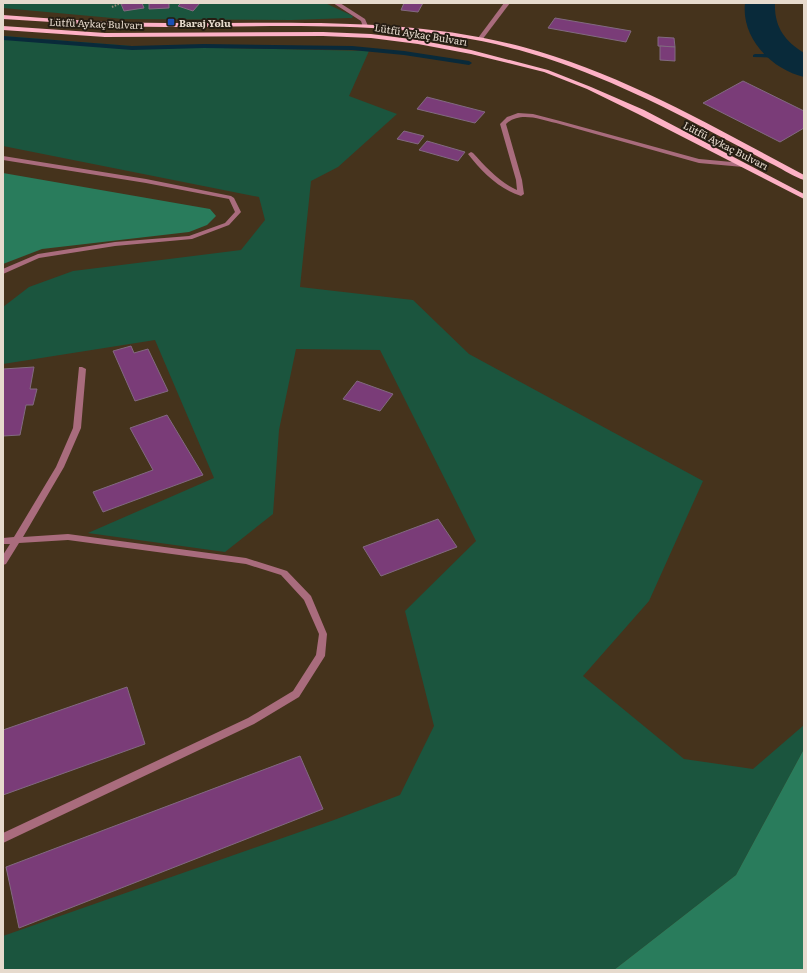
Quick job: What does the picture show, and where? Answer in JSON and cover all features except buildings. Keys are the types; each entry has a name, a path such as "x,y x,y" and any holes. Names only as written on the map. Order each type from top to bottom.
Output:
{"main road":[{"name":"Lütfü Aykaç Bulvarı","path":"3,17 106,24 365,26 440,33 480,39 550,58 594,73 659,103 804,178"},
{"name":"Lütfü Aykaç Bulvarı","path":"3,28 106,35 323,34 371,36 418,42 471,52 546,71 590,88 641,112 804,197"},
{"path":"471,52 480,39"}],"street":[{"path":"336,3 363,20 365,26"},
{"path":"480,39 507,3"},
{"path":"471,154 491,177 509,189 521,194 519,180 503,124 509,118 518,115 558,122 699,161 743,165"},
{"path":"3,158 194,189 230,198 238,212 227,224 190,238 115,244 38,256 3,272"},
{"path":"3,562 18,540 60,466 77,428 82,369"},
{"path":"3,541 68,536 246,561 284,573 308,598 323,634 320,656 296,694 251,721 3,838"}],"green space":[{"path":"3,3 325,3 353,16 352,18 291,20 123,19 3,8"},
{"path":"3,36 131,46 369,51 349,96 397,114 338,167 311,181 300,287 413,300 469,354 703,481 649,601 583,676 684,759 753,769 804,725 804,749 736,875 614,970 3,970 3,936 334,820 400,795 434,726 405,611 476,541 380,350 296,349 279,430 273,514 225,552 88,533 214,478 155,340 3,364 3,307 29,287 73,271 241,250 265,220 259,197 3,146"},
{"path":"3,173 210,209 216,216 207,225 189,232 42,249 3,264"},
{"path":"804,749 804,970 614,970 736,875"}],"waterway":[{"path":"760,3 759,14 765,33 786,56 804,67"},
{"path":"3,38 132,48 204,46 352,48 404,53 469,63"},
{"path":"755,56 786,56"}],"place":[{"name":"Baraj Yolu","path":"171,22"}]}
